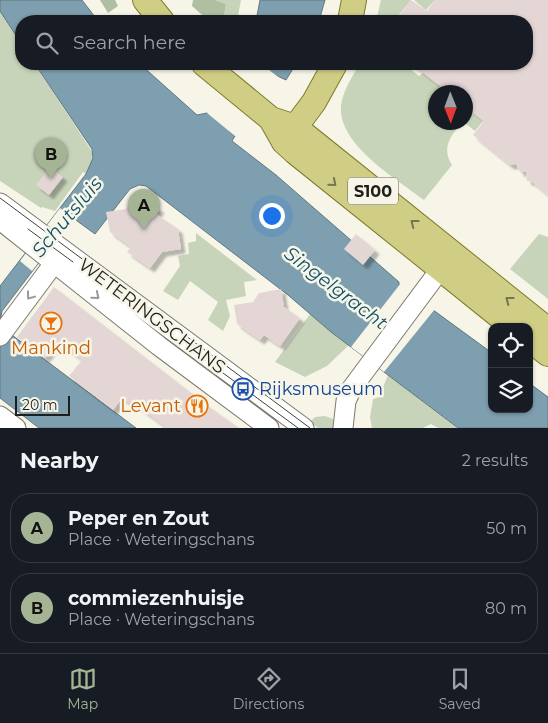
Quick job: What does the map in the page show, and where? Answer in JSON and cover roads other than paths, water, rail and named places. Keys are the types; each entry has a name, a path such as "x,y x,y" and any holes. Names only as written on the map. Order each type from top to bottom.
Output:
{"main road":[{"path":"145,0 157,15"},
{"path":"351,15 354,0"},
{"name":"S100","path":"212,70 446,262 509,323"},
{"path":"290,135 319,93 331,70"},
{"name":"S100","path":"446,262 548,330"},
{"path":"533,342 548,354"}],"street":[{"name":"WETERINGSCHANS","path":"0,203 111,310 269,428"},
{"name":"WETERINGSCHANS","path":"0,220 45,248 304,428"},
{"path":"3,333 45,248"},
{"path":"343,428 346,401 370,362 446,262"},
{"path":"0,416 16,428"}],"water":[{"path":"0,0 82,0 93,15 15,15 15,34 0,11"},
{"path":"260,0 325,0 321,15 257,15"},
{"path":"39,70 147,70 197,115 207,113 210,115 246,70 292,70 286,80 275,75 229,131 235,136 232,141 276,175 399,282 399,285 488,350 488,413 533,413 533,386 548,397 548,428 458,428 331,332 288,295 146,186 139,185 130,189 95,234 73,218 2,311 0,322 0,286 86,174 93,158 92,149"},
{"path":"0,326 136,428 39,428 0,398"}],"tram line":[{"path":"0,198 310,428"},
{"path":"28,229 73,262"},
{"path":"193,351 298,428"}],"place":[{"name":"commiezenhuisje","path":"51,179"},
{"name":"Peper en Zout","path":"144,230"},
{"name":"Mankind","path":"51,323"},
{"name":"Rijksmuseum","path":"243,389"},
{"name":"Levant","path":"197,406"}],"water label":[{"name":"Schutsluis","path":"67,217"},
{"name":"Singelgracht","path":"336,288"}]}
